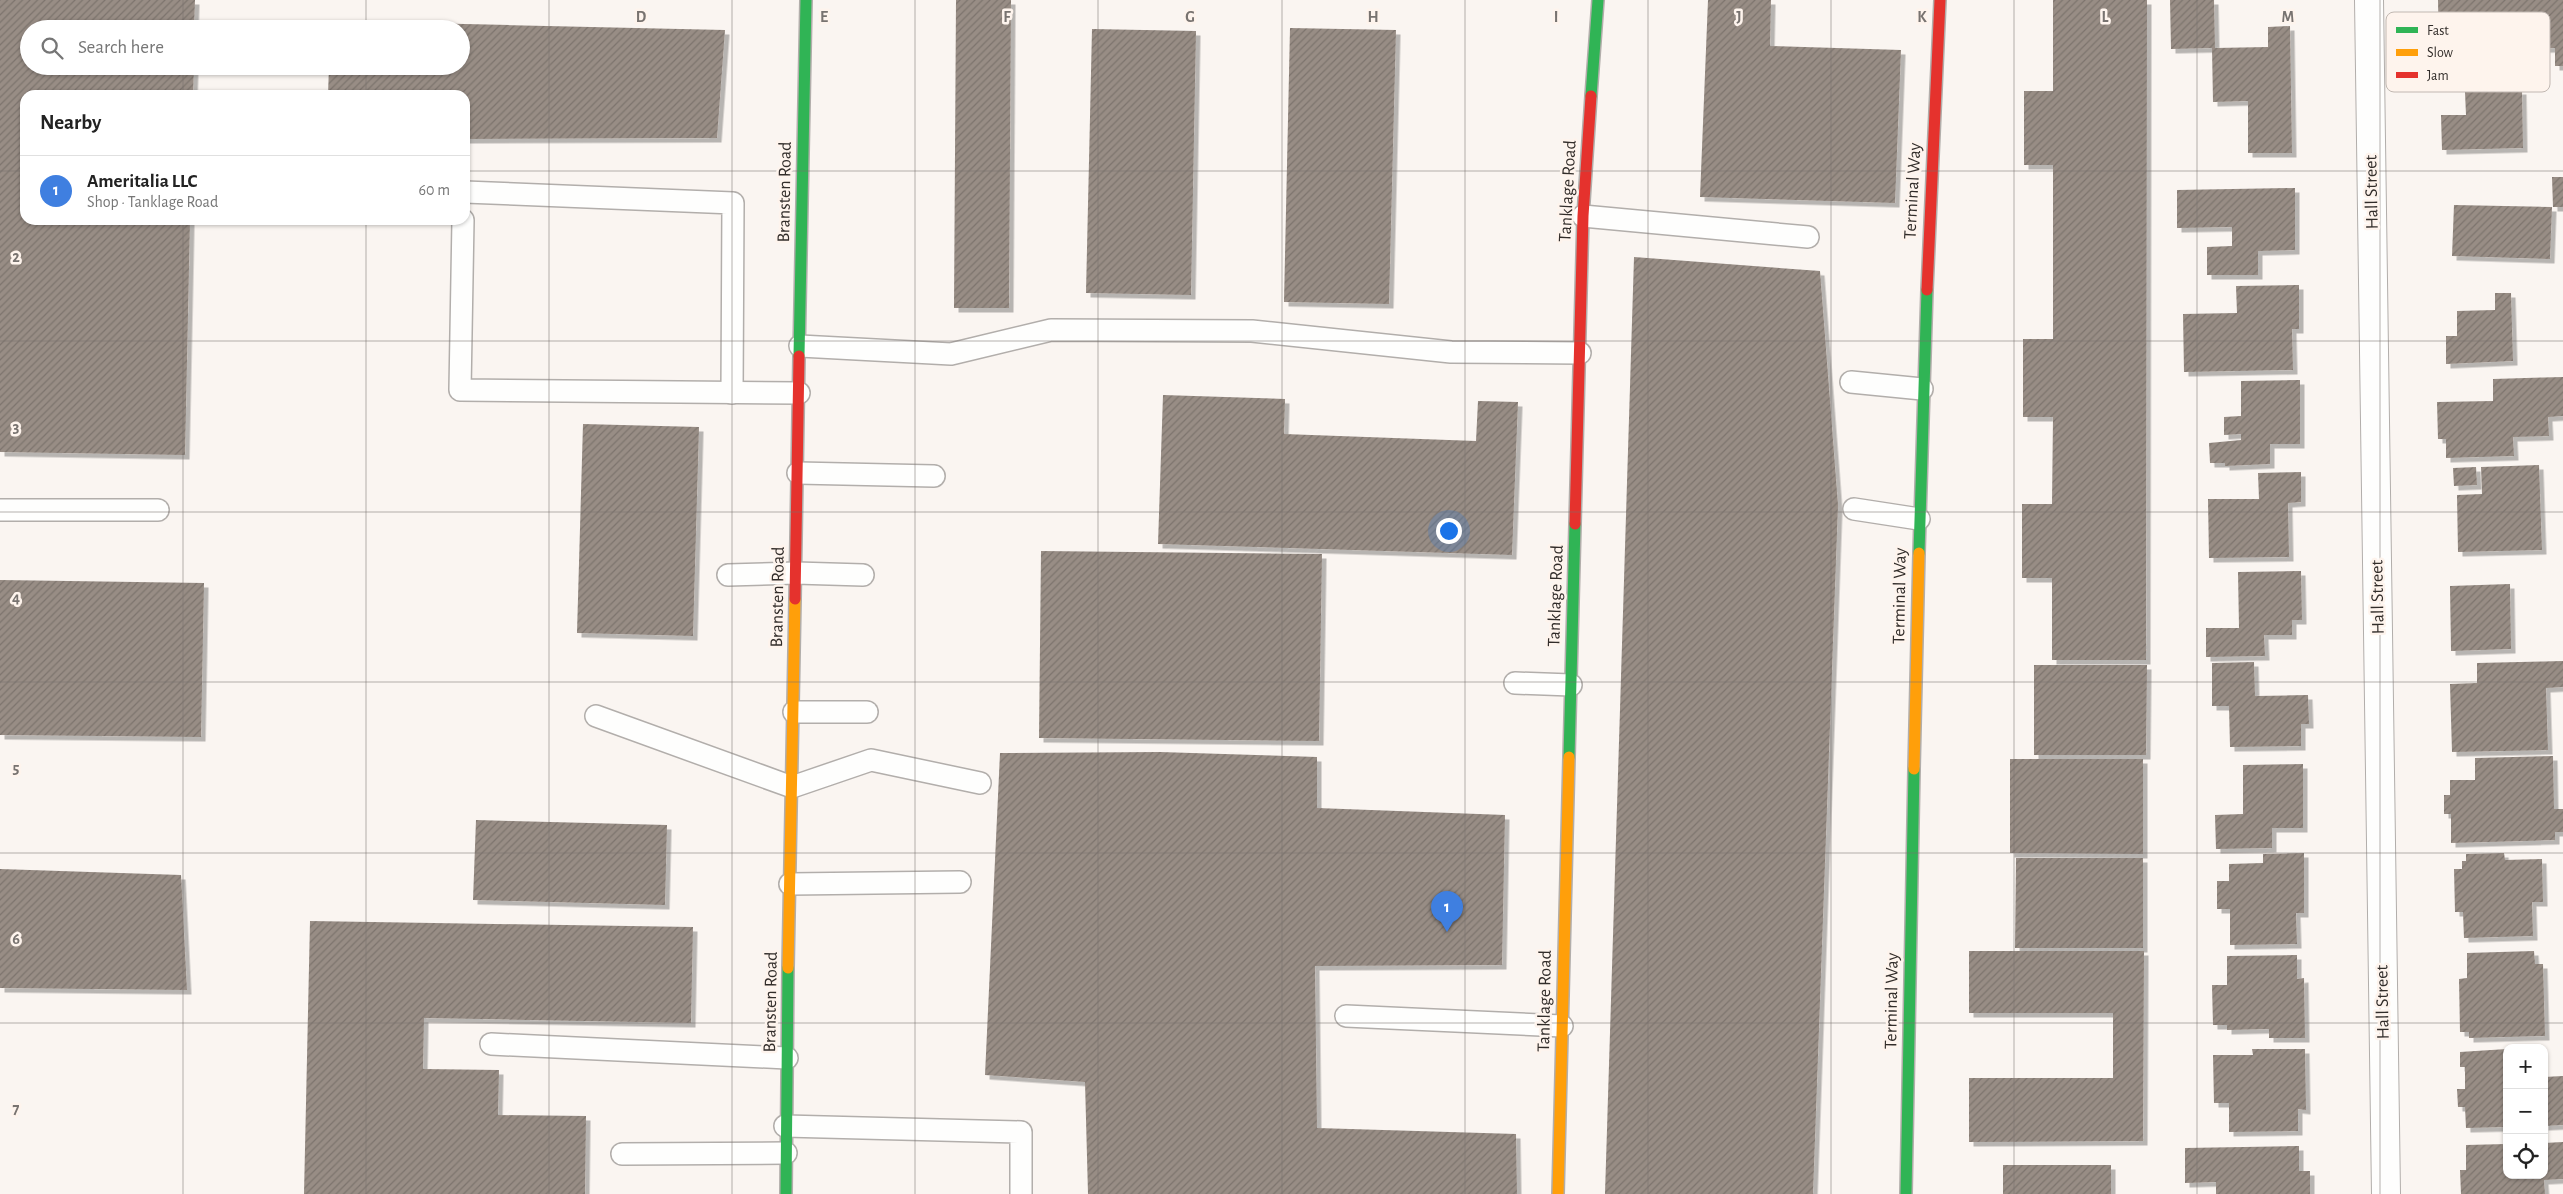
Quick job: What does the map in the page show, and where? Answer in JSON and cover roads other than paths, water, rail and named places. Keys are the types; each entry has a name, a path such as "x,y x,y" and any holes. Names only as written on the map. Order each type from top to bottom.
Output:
{"street":[{"name":"Bransten Road","path":"786,1194 806,0"},
{"name":"Tanklage Road","path":"1558,1194 1583,216 1598,0"},
{"name":"Terminal Way","path":"1906,1194 1922,389 1940,0"},
{"name":"Hall Street","path":"2370,0 2386,1194"}],"lane":[{"path":"470,192 733,203 732,393"},
{"path":"1583,216 1808,236"},
{"path":"463,225 460,390 799,393"},
{"path":"800,346 951,354 1050,330 1252,331 1451,352 1580,353"},
{"path":"1852,382 1922,389"},
{"path":"798,474 934,476"},
{"path":"1854,509 1919,519"},
{"path":"0,510 158,510"},
{"path":"728,575 796,573 863,575"},
{"path":"1515,683 1571,685"},
{"path":"794,712 867,712"},
{"path":"596,716 792,787 871,760 980,783"},
{"path":"790,884 960,882"},
{"path":"1346,1016 1562,1026"},
{"path":"491,1044 787,1058"},
{"path":"786,1126 1022,1132 1021,1194"},
{"path":"622,1154 786,1153"}],"place":[{"name":"Ameritalia LLC","path":"1447,932"}]}
